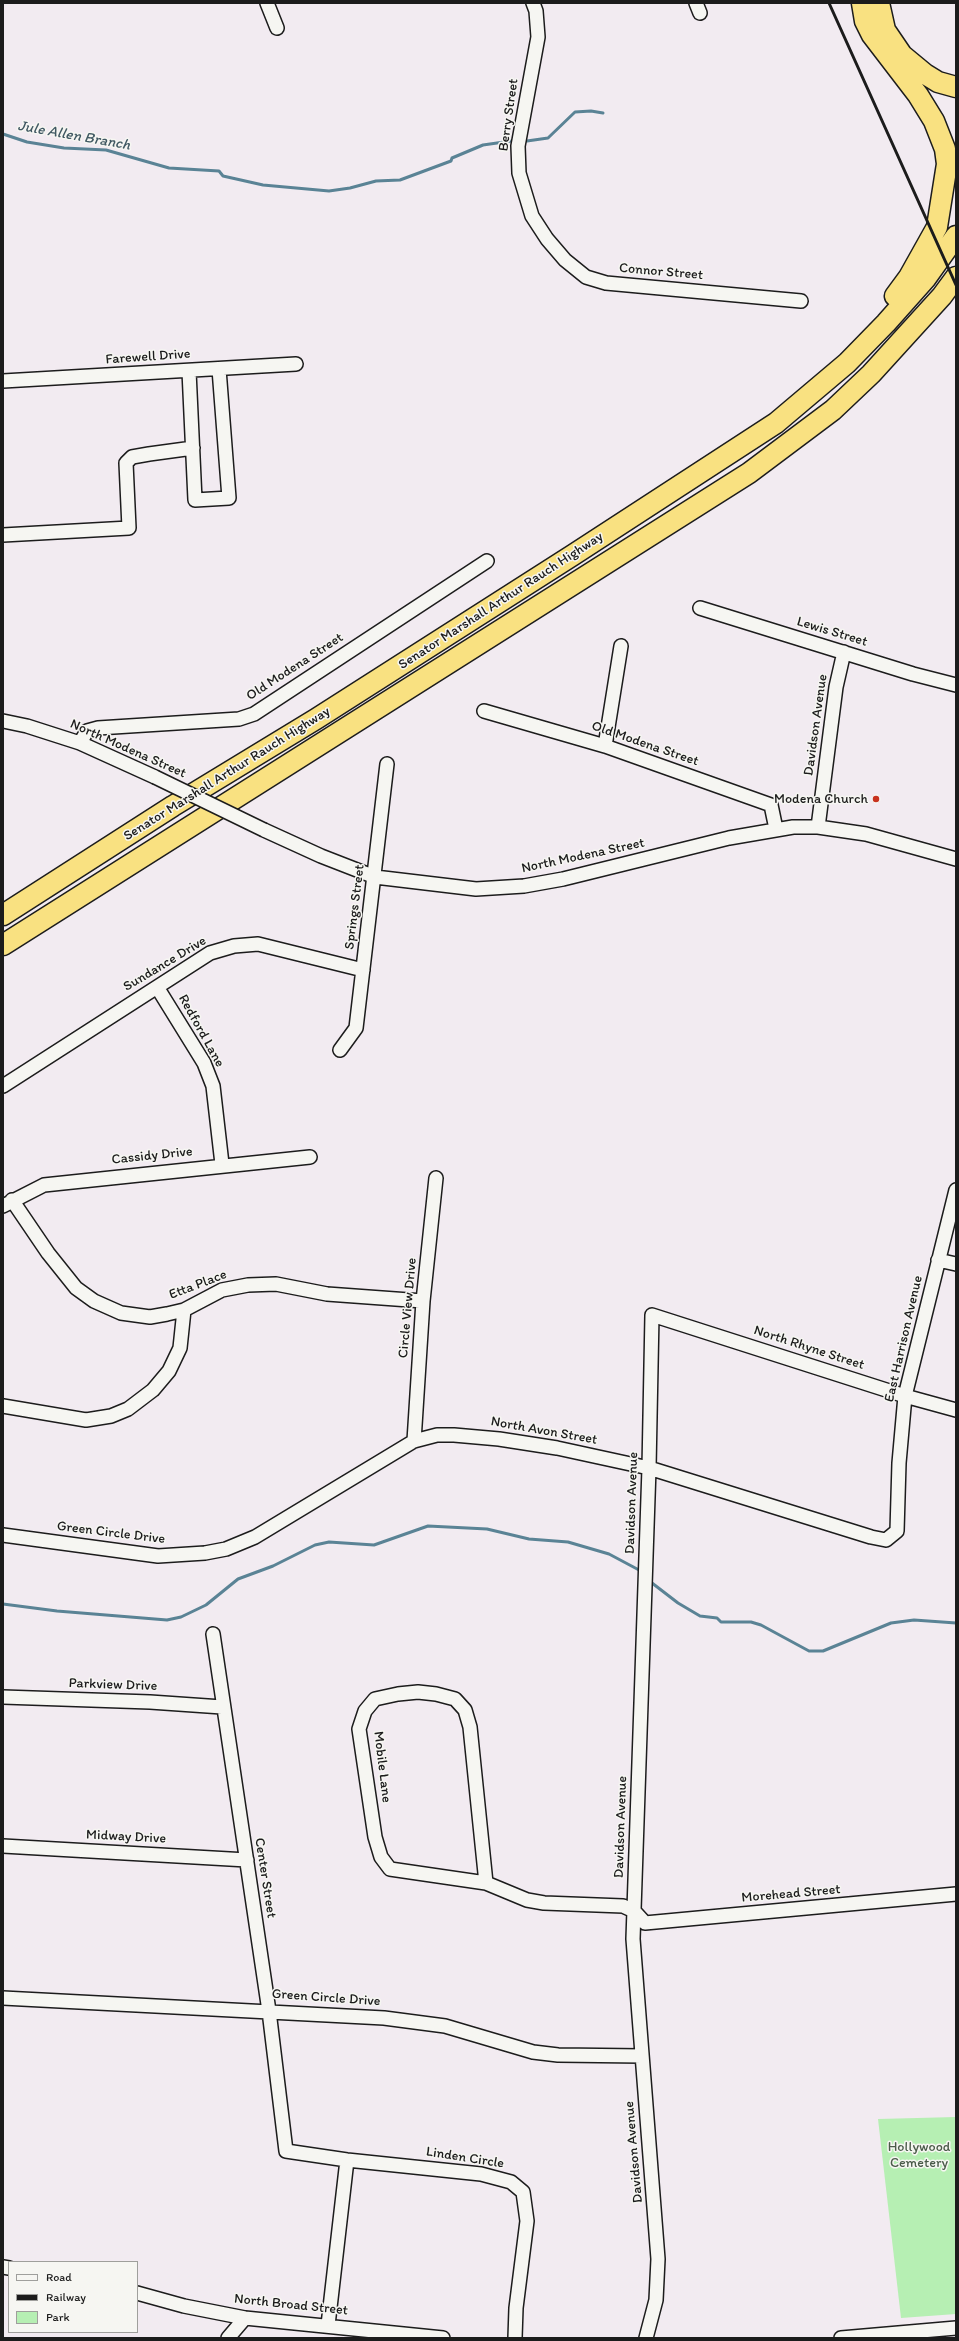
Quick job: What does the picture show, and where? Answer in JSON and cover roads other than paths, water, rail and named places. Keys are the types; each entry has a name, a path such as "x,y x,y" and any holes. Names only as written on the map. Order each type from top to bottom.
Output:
{"highway":[{"path":"847,363 909,277 937,227 947,164 945,149 934,121 918,95 872,35 866,22 862,3"},
{"path":"879,3 885,30 902,55 925,74 938,82 956,87"},
{"name":"Senator Marshall Arthur Rauch Highway","path":"3,915 173,806 316,719 586,547 776,423 847,363 886,323 926,278 956,236"},
{"name":"Senator Marshall Arthur Rauch Highway","path":"3,945 749,473 833,410 871,374 942,296 956,277"}],"street":[{"path":"268,3 277,28"},
{"name":"Berry Street","path":"533,3 536,11 538,37 518,146 519,173 524,196 540,228"},
{"name":"Connor Street","path":"540,228 546,239 570,264 586,277 606,283 801,301"},
{"name":"Farewell Drive","path":"3,381 296,364"},
{"path":"189,371 195,500 229,498 219,369"},
{"path":"3,535 130,528 126,463 132,457 193,448"},
{"name":"Old Modena Street","path":"80,743 87,731 98,728 239,719 254,714 487,561"},
{"name":"Lewis Street","path":"700,608 956,684"},
{"path":"605,746 621,646"},
{"name":"Davidson Avenue","path":"818,827 836,687 844,652"},
{"name":"Old Modena Street","path":"484,711 605,746 771,805 776,829"},
{"name":"North Modena Street","path":"3,721 27,726 80,743 321,856 375,877 476,889 524,886 563,879 729,838 776,829 818,827 866,834 956,858"},
{"name":"Springs Street","path":"340,1050 356,1028 375,877 387,764"},
{"name":"Sundance Drive","path":"3,1086 210,953 234,946 258,944 363,970"},
{"name":"Redford Lane","path":"158,986 204,1063 213,1086 222,1164"},
{"name":"Cassidy Drive","path":"8,1203 44,1184 222,1164 310,1157"},
{"name":"Circle View Drive","path":"414,1441 423,1301 436,1178"},
{"name":"East Harrison Avenue","path":"886,1540 896,1531 899,1463 906,1396 956,1190"},
{"name":"Etta Place","path":"8,1203 76,1288 94,1301 121,1313 150,1317 184,1310 222,1290 248,1285 276,1284 327,1294 423,1301"},
{"path":"938,1260 956,1264"},
{"path":"3,1406 86,1420 111,1416 128,1409 154,1390 169,1371 180,1348 184,1310"},
{"name":"Davidson Avenue","path":"646,2338 656,2300 658,2259 635,1969 634,1911 649,1468 652,1315"},
{"name":"North Rhyne Street","path":"652,1315 906,1396 956,1410"},
{"name":"North Avon Street","path":"215,1551 255,1536 414,1441 437,1435 471,1435 557,1448 649,1468 871,1537 886,1540"},
{"name":"Green Circle Drive","path":"3,1534 158,1556 215,1551"},
{"name":"Center Street","path":"213,1634 222,1707 247,1860 284,2127"},
{"name":"Mobile Lane","path":"486,1884 470,1727 465,1710 455,1699 436,1694 398,1694 375,1699 365,1711 359,1729 375,1837 381,1857 390,1869 486,1884 528,1900 544,1903 623,1906 634,1911"},
{"name":"Parkview Drive","path":"3,1697 150,1702 222,1707"},
{"name":"Midway Drive","path":"3,1846 247,1860"},
{"name":"Morehead Street","path":"634,1911 645,1923 956,1894"},
{"name":"Green Circle Drive","path":"3,1998 268,2011 426,2022 506,2046 558,2055 642,2056"},
{"name":"Linden Circle","path":"284,2127 286,2151 347,2160 482,2174 512,2182 523,2192 527,2221 516,2308 515,2338"},
{"path":"328,2325 347,2160"},
{"name":"North Broad Street","path":"138,2293 184,2306 245,2318 328,2325 350,2333 443,2338"},
{"path":"228,2338 245,2318"},
{"path":"841,2338 956,2328"}],"waterway":[{"name":"Jule Allen Branch","path":"527,141 548,138 575,112 591,111 603,113"},
{"name":"Jule Allen Branch","path":"3,134 27,142 64,148 106,150 169,168 219,171 223,176 263,185 329,191 350,188 376,181 400,180 451,161 452,158 483,145 511,141"},
{"path":"3,1604 57,1611 167,1620 181,1617 206,1605 238,1579 273,1566 315,1545 329,1542 374,1545 428,1526 487,1529 529,1539 568,1542 609,1554 639,1570"},
{"path":"652,1583 678,1603 700,1616 717,1618 721,1622 751,1622 761,1625 809,1651 823,1651 891,1623 914,1620 956,1623"}],"railway":[{"path":"829,3 956,285"}],"place":[{"name":"Modena Church","path":"876,799"}],"park label":[{"name":"Hollywood Cemetery","path":"919,2156"}]}
